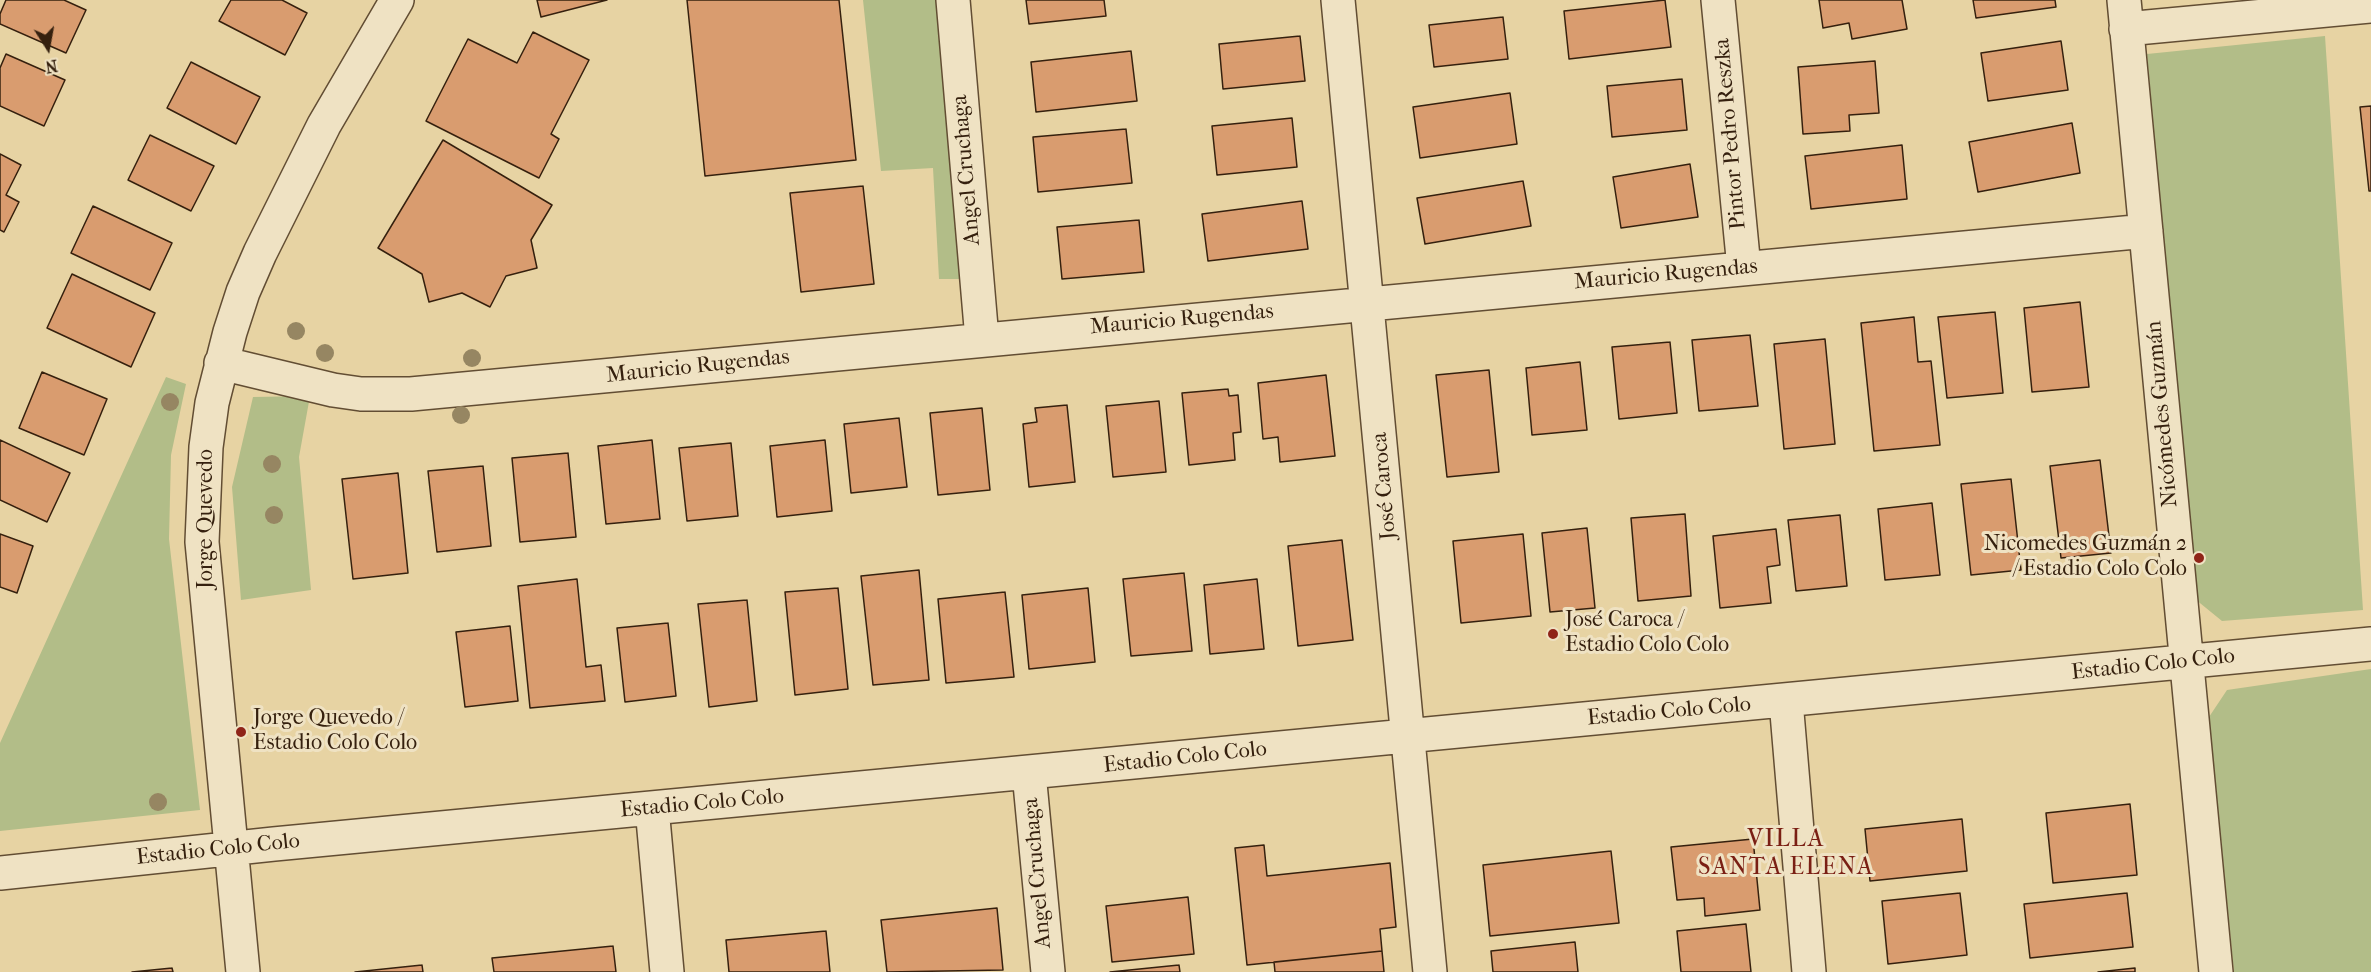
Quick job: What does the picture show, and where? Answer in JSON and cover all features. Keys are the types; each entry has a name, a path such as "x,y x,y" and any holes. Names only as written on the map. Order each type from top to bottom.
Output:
{"street":[{"name":"Jorge Quevedo","path":"243,972 202,542 206,447 221,363 243,292 324,125 397,0"},
{"name":"Angel Cruchaga","path":"953,0 982,339"},
{"name":"José Caroca","path":"1338,0 1430,972"},
{"name":"Pintor Pedro Reszka","path":"1718,0 1744,268"},
{"path":"2125,15 2371,6"},
{"name":"Nicómedes Guzmán","path":"2125,15 2216,972"},
{"name":"Mauricio Rugendas","path":"221,363 333,390 361,394 411,394 2146,231"},
{"name":"Estadio Colo Colo","path":"0,873 652,808 2371,644"},
{"path":"1786,701 1809,972"},
{"name":"Angel Cruchaga","path":"1029,773 1048,972"},
{"path":"652,808 667,972"}],"green space":[{"path":"863,0 937,0 962,279 939,279 933,168 881,171"},
{"path":"2325,36 2363,610 2222,621 2195,599 2147,54"},
{"path":"166,377 186,384 171,455 169,539 200,810 0,831 0,743"},
{"path":"310,396 299,457 311,590 241,600 232,487 253,397"},
{"path":"2371,669 2371,972 2234,972 2209,717 2227,690"}],"building":[{"path":"6,0 64,0 86,10 66,53 0,24 0,14"},
{"path":"231,0 282,0 307,13 285,55 219,21"},
{"path":"537,0 607,0 541,17"},
{"path":"687,0 839,0 856,160 705,176"},
{"path":"1026,0 1104,0 1106,16 1029,24"},
{"path":"1665,0 1671,47 1569,59 1564,11"},
{"path":"1819,0 1902,0 1907,29 1852,39 1849,23 1823,28"},
{"path":"1973,0 2055,0 2056,7 1976,18"},
{"path":"1503,17 1508,59 1434,67 1429,25"},
{"path":"533,32 589,60 551,134 559,139 539,178 426,121 468,39 517,63"},
{"path":"1300,36 1305,81 1223,89 1219,44"},
{"path":"2061,41 2068,90 1988,101 1981,53"},
{"path":"1131,51 1137,101 1036,112 1031,62"},
{"path":"6,54 65,80 44,126 0,106 0,68"},
{"path":"1875,61 1879,113 1849,115 1850,131 1803,134 1798,67"},
{"path":"191,62 260,97 236,144 167,108"},
{"path":"1682,79 1687,130 1612,137 1607,86"},
{"path":"1510,93 1517,144 1420,158 1413,107"},
{"path":"2371,106 2371,191 2369,191 2360,107"},
{"path":"1292,118 1297,167 1217,175 1212,126"},
{"path":"2072,123 2080,173 1978,192 1969,142"},
{"path":"1126,129 1132,183 1038,192 1033,137"},
{"path":"150,135 214,166 191,211 128,180"},
{"path":"443,140 552,205 531,240 537,268 506,276 490,307 462,293 429,302 422,274 378,248"},
{"path":"1902,145 1907,199 1811,209 1805,156"},
{"path":"0,154 21,165 6,195 19,202 4,232 0,230"},
{"path":"1690,164 1698,217 1621,228 1613,177"},
{"path":"1523,181 1531,226 1425,244 1417,198"},
{"path":"863,186 874,284 801,292 790,193"},
{"path":"1302,201 1308,249 1208,261 1202,214"},
{"path":"93,206 172,243 150,290 71,253"},
{"path":"1139,220 1144,272 1062,279 1057,227"},
{"path":"72,274 155,313 131,367 47,328"},
{"path":"2080,302 2089,387 2032,392 2024,308"},
{"path":"1995,312 2003,393 1947,398 1938,317"},
{"path":"1914,317 1918,362 1931,361 1940,445 1874,451 1861,323"},
{"path":"1750,335 1758,406 1699,411 1692,340"},
{"path":"1825,339 1835,444 1784,449 1774,344"},
{"path":"1670,342 1677,413 1619,419 1612,347"},
{"path":"1580,362 1587,430 1532,435 1526,368"},
{"path":"1489,370 1499,472 1447,477 1436,375"},
{"path":"42,372 107,399 84,455 19,428"},
{"path":"1326,375 1335,456 1280,462 1278,437 1263,439 1258,383"},
{"path":"1228,389 1229,396 1238,395 1241,432 1233,433 1235,460 1189,465 1182,393"},
{"path":"1159,401 1166,472 1113,477 1106,406"},
{"path":"1067,405 1075,482 1029,487 1023,424 1037,422 1035,408"},
{"path":"982,408 990,490 938,495 930,413"},
{"path":"899,418 907,487 851,493 844,424"},
{"path":"0,440 70,473 47,522 0,500"},
{"path":"652,440 660,519 606,524 598,446"},
{"path":"825,440 832,511 777,517 770,446"},
{"path":"731,443 738,516 687,521 679,448"},
{"path":"568,453 576,537 520,542 512,458"},
{"path":"2100,460 2111,553 2061,558 2050,466"},
{"path":"483,466 491,546 437,552 428,471"},
{"path":"398,473 408,573 353,579 342,479"},
{"path":"2011,479 2021,570 1971,575 1961,484"},
{"path":"1932,503 1940,575 1885,580 1878,509"},
{"path":"1685,514 1691,596 1638,601 1631,518"},
{"path":"1840,515 1847,586 1796,591 1788,520"},
{"path":"1587,528 1595,608 1550,612 1542,533"},
{"path":"1776,529 1780,565 1767,567 1771,603 1720,608 1713,536"},
{"path":"0,534 33,546 17,593 0,587"},
{"path":"1523,534 1531,616 1461,623 1453,541"},
{"path":"1342,540 1353,640 1298,646 1288,546"},
{"path":"919,570 929,680 873,685 861,576"},
{"path":"1184,573 1192,651 1131,656 1123,579"},
{"path":"577,579 586,667 601,665 605,701 530,708 518,586"},
{"path":"1257,579 1264,649 1210,654 1204,585"},
{"path":"838,588 848,689 795,695 785,592"},
{"path":"1088,588 1095,662 1029,669 1022,595"},
{"path":"1005,592 1014,677 946,683 938,599"},
{"path":"747,600 757,701 709,707 698,604"},
{"path":"668,623 676,696 625,702 617,628"},
{"path":"510,626 518,701 465,707 456,632"},
{"path":"2130,804 2137,875 2053,883 2046,813"},
{"path":"1962,819 1967,871 1870,881 1865,829"},
{"path":"1753,839 1760,910 1705,916 1704,898 1677,900 1671,847"},
{"path":"1264,845 1267,876 1390,863 1396,927 1380,929 1382,951 1247,965 1235,848"},
{"path":"1611,851 1619,923 1490,936 1483,865"},
{"path":"1960,893 1967,955 1888,964 1882,901"},
{"path":"2127,893 2133,947 2030,958 2024,904"},
{"path":"1188,897 1194,954 1112,962 1106,906"},
{"path":"997,908 1003,970 887,972 881,920"},
{"path":"1746,924 1751,972 1681,972 1677,931"},
{"path":"826,931 830,972 729,972 726,940"},
{"path":"1575,942 1578,972 1493,972 1491,951"},
{"path":"613,946 616,972 494,972 492,958"},
{"path":"1382,951 1384,972 1275,972 1274,962"},
{"path":"422,965 423,972 355,972"},
{"path":"1179,965 1180,972 1110,972"},
{"path":"172,968 173,972 132,972"},
{"path":"2135,968 2135,972 2098,972"}],"place":[{"name":"Nicomedes Guzmán 2 / Estadio Colo Colo","path":"2199,558"},
{"name":"José Caroca / Estadio Colo Colo","path":"1553,634"},
{"name":"Jorge Quevedo / Estadio Colo Colo","path":"241,732"}],"district":[{"name":"VILLA SANTA ELENA","path":"1786,854"}]}
